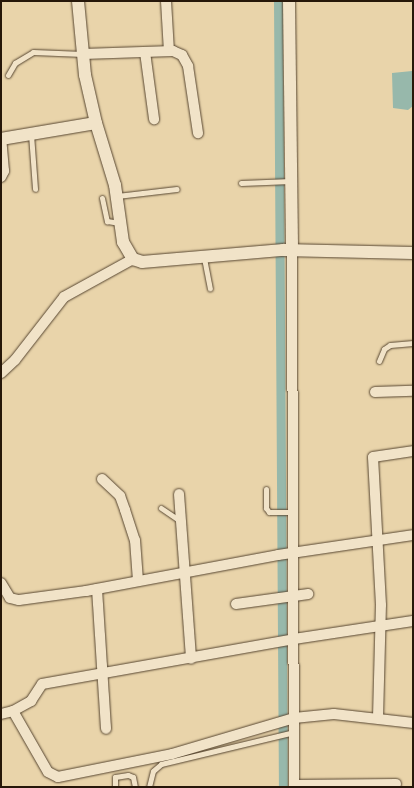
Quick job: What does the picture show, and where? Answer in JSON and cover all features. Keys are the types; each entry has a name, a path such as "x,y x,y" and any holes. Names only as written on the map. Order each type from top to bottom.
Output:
{"street":[{"path":"78,1 83,54 96,123 117,196 123,242 133,259 142,262 284,250 413,253"},
{"path":"166,1 169,51"},
{"path":"290,1 287,181 284,250 290,512 286,554 287,720 291,732 294,786 396,784"},
{"path":"83,54 169,51 182,55 188,66 198,133"},
{"path":"145,52 154,119"},
{"path":"1,177 4,171 1,139 96,123"},
{"path":"1,373 15,360 64,297 133,259"},
{"path":"375,392 413,391"},
{"path":"378,718 381,625 373,456 413,451"},
{"path":"102,479 120,496 125,510 135,540 138,581"},
{"path":"179,494 186,573 191,659"},
{"path":"1,583 14,600 97,589 286,554 413,535"},
{"path":"97,589 106,729"},
{"path":"236,604 308,594"},
{"path":"1,714 14,711 31,701 42,684 191,659 286,641 413,621"},
{"path":"14,711 48,772 58,777 172,754 287,720 334,714 413,723"}],"lane":[{"path":"8,75 15,63 33,52 83,54"},
{"path":"31,134 35,189"},
{"path":"241,183 287,181"},
{"path":"117,196 177,189"},
{"path":"102,198 107,221 121,223"},
{"path":"204,257 210,288"},
{"path":"379,361 384,349 390,345 413,343"},
{"path":"266,489 266,508 269,512 290,512"},
{"path":"162,508 181,522"},
{"path":"149,787 153,771 161,764 291,732"},
{"path":"115,787 115,777 128,775 133,777 135,787"}],"shaded area":[{"path":"412,71 413,106 408,110 393,108 392,73"}],"waterway":[{"path":"278,1 283,787"}]}
